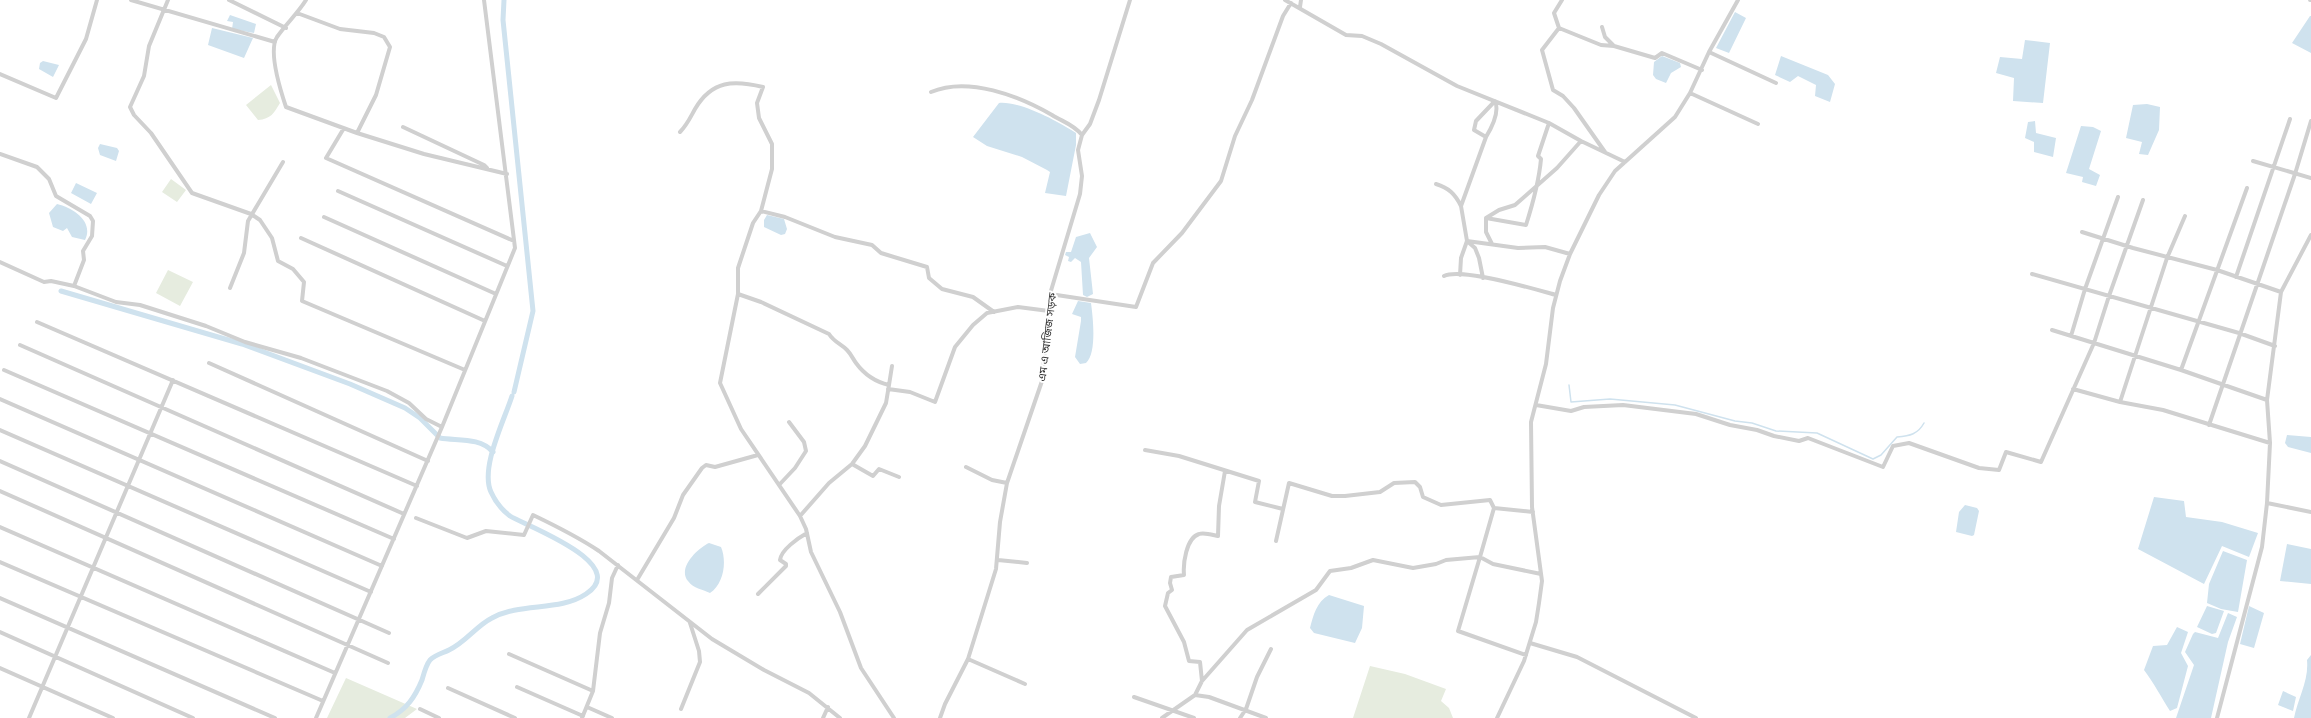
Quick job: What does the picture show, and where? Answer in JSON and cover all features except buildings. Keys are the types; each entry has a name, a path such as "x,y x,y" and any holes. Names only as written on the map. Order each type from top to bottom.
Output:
{"street":[{"path":"0,74 53,99 56,98 86,39 97,0"},
{"path":"131,0 275,42"},
{"path":"168,0 154,33 147,57 144,76 131,110 152,133 192,194 251,214 260,220 272,238 278,261 293,269 304,282 302,301 465,370"},
{"path":"229,0 286,28"},
{"path":"306,0 286,28 276,38 274,47 278,81 286,107 356,133 424,154 507,174"},
{"path":"316,718 428,461 515,248 507,174 484,0"},
{"name":"এম এ আজিজ সড়ক","path":"940,718 945,704 968,659 998,560 1000,522 1007,483 1042,381 1050,294 1080,194 1082,176 1078,150 1082,135 1090,124 1100,100 1130,0"},
{"path":"1285,0 1300,7 1346,35 1362,36 1381,44 1458,86 1549,123 1581,141 1625,162"},
{"path":"1300,7 1301,0"},
{"path":"1562,0 1554,13 1559,28 1600,45 1614,46 1655,58 1662,53 1702,70"},
{"path":"1497,718 1526,655 1536,622 1541,574 1533,512 1530,443 1531,422 1546,364 1556,295 1570,254 1599,195 1615,171 1675,117 1690,93 1702,70 1709,52 1738,0"},
{"path":"1050,294 1136,307 1153,263 1182,233 1221,181 1235,136 1261,79 1283,16 1291,2"},
{"path":"297,13 340,29 374,33 384,36 390,47 376,95 356,133"},
{"path":"1602,27 1605,37 1614,46"},
{"path":"1559,28 1542,50 1549,69 1550,83 1553,90 1563,96 1574,108 1605,152"},
{"path":"1709,52 1776,83"},
{"path":"680,132 689,122 705,97 714,88 728,83 740,82 763,87 758,103 759,118 772,144 772,169 761,211 753,224 738,268 738,294 720,383 741,430 800,516 807,533 811,552 834,598 861,668 894,718"},
{"path":"931,92 942,88 966,86 985,90 1042,109 1075,126 1082,135"},
{"path":"1690,93 1758,124"},
{"path":"1461,206 1486,137 1492,127 1498,107 1496,101"},
{"path":"1486,137 1474,130 1476,121 1496,101"},
{"path":"2236,277 2272,167 2290,119"},
{"path":"2209,425 2239,333 2258,284 2295,174 2311,121"},
{"path":"1486,218 1526,225 1535,196 1535,187 1541,159 1538,156 1549,123"},
{"path":"403,127 484,165 487,169"},
{"path":"344,128 326,158 514,241"},
{"path":"1486,218 1499,210 1515,205 1557,168 1581,141"},
{"path":"0,154 37,167 49,179 56,196 90,216 93,221 92,236 83,250 84,260 74,286"},
{"path":"2252,161 2311,178"},
{"path":"230,288 244,253 248,221 283,162"},
{"path":"1436,184 1446,187 1455,195 1461,206 1467,241 1461,258 1460,275"},
{"path":"2181,370 2247,188"},
{"path":"338,191 507,266"},
{"path":"2071,336 2085,289 2118,197"},
{"path":"1536,405 1571,411 1593,406 1623,405 1696,414 1730,425 1757,430 1774,436 1799,441 1808,438 1883,467 1893,446 1909,443 1979,468 1999,470 2006,452 2041,462 2094,343 2143,200"},
{"path":"761,211 784,217 835,237 872,245 882,253 927,267 929,278 942,289 959,295 973,297 994,312"},
{"path":"2120,402 2152,308 2167,258 2185,216"},
{"path":"324,217 496,294"},
{"path":"1486,218 1486,232 1492,244"},
{"path":"2082,232 2167,258 2217,270 2281,292"},
{"path":"2217,718 2262,546 2267,503 2270,444 2267,400 2281,292 2311,235"},
{"path":"302,238 485,320"},
{"path":"1467,241 1518,248 1545,247 1570,254"},
{"path":"1467,241 1475,248 1479,258 1483,278"},
{"path":"0,262 44,282 51,281 74,286 116,302 140,305 206,326 245,342 300,358 387,391 409,403 426,419 442,427"},
{"path":"1444,276 1450,273 1483,278 1556,295"},
{"path":"2032,274 2199,321 2275,346"},
{"path":"738,294 761,302 829,334 832,340 849,352 857,364 879,383 888,387 910,392 935,402 955,348 973,325 987,313 1018,307 1040,308 1049,311"},
{"path":"38,322 417,486"},
{"path":"2052,330 2181,370 2221,386 2267,400"},
{"path":"20,345 404,514"},
{"path":"209,363 428,461"},
{"path":"800,516 829,483 852,464 865,446 878,423 886,403 892,366"},
{"path":"4,370 394,539"},
{"path":"29,718 173,380"},
{"path":"2073,389 2120,402 2163,410 2270,444"},
{"path":"0,399 382,566"},
{"path":"779,485 795,468 806,451 804,442 789,422"},
{"path":"0,430 370,592"},
{"path":"1144,450 1179,456 1259,481 1255,502 1283,509"},
{"path":"637,580 674,518 683,495 702,468 706,465 715,467 758,455"},
{"path":"0,461 359,618 389,633"},
{"path":"852,464 873,476 880,470 899,477"},
{"path":"966,467 992,480 1007,483"},
{"path":"1202,681 1200,662 1197,660 1189,661 1187,658 1184,642 1165,606 1168,593 1172,590 1170,580 1171,577 1184,575 1183,560 1195,536 1200,534 1218,536 1219,506 1225,471"},
{"path":"1276,541 1289,483 1332,496 1345,496 1380,492 1394,483 1415,482 1420,487 1423,497 1441,505 1490,500 1494,508 1458,631 1526,655"},
{"path":"0,491 388,663"},
{"path":"2267,503 2311,512"},
{"path":"1494,508 1533,512"},
{"path":"416,518 461,537 467,538 486,531 524,535 533,515 581,539 618,565 690,623 758,667 809,693 840,718"},
{"path":"0,527 335,673"},
{"path":"758,594 786,566 786,564 780,560 782,554 798,538 807,533"},
{"path":"1162,718 1195,694 1202,681 1247,630 1316,590 1330,571 1351,568 1373,560 1413,568 1436,564 1446,560 1480,557 1493,564 1541,574"},
{"path":"998,560 1027,563"},
{"path":"0,562 323,701"},
{"path":"517,687 582,717 593,691 600,633 609,603 612,578 618,565"},
{"path":"0,598 275,718"},
{"path":"681,709 700,662 699,650 690,623"},
{"path":"0,632 193,718"},
{"path":"1530,643 1577,657 1696,718"},
{"path":"1240,718 1246,709 1257,677 1271,649"},
{"path":"509,654 593,691"},
{"path":"968,659 1025,684"},
{"path":"0,668 113,718"},
{"path":"448,688 515,718"},
{"path":"1195,694 1246,709 1266,718"},
{"path":"1134,697 1194,718"},
{"path":"587,707 612,718"},
{"path":"823,718 828,707"},
{"path":"420,709 440,718"}],"shaded area":[{"path":"271,85 280,103 272,115 258,120 246,105"},
{"path":"171,179 186,190 177,202 162,192"},
{"path":"168,270 193,282 180,306 156,293"},
{"path":"1370,666 1405,674 1446,689 1441,701 1449,708 1453,718 1353,718"},
{"path":"346,678 417,709 405,718 327,718"}],"water":[{"path":"1735,12 1746,18 1729,53 1716,48"},
{"path":"230,15 256,24 254,33 232,29 233,22 227,21"},
{"path":"2311,16 2311,53 2292,43"},
{"path":"212,28 253,38 244,58 208,45"},
{"path":"2025,40 2050,43 2043,103 2013,101 2014,78 1996,73 2000,57 2022,59"},
{"path":"1662,56 1680,63 1681,67 1671,73 1666,83 1656,79 1653,75 1654,62"},
{"path":"1781,56 1828,75 1835,84 1830,102 1815,96 1816,85 1798,76 1790,82 1775,75"},
{"path":"43,61 59,65 53,77 39,69 40,63"},
{"path":"999,103 1018,105 1029,109 1060,123 1076,133 1076,145 1066,196 1045,193 1050,172 1047,170 1022,157 987,146 973,137"},
{"path":"2147,104 2160,107 2159,130 2148,155 2139,154 2142,142 2126,138 2133,105"},
{"path":"2035,121 2036,133 2056,138 2053,157 2034,152 2034,142 2025,138 2028,122"},
{"path":"2081,126 2093,127 2101,131 2089,169 2100,175 2096,186 2082,182 2083,177 2066,173"},
{"path":"100,144 117,148 119,151 116,161 100,155 98,148"},
{"path":"76,183 97,193 91,204 71,193"},
{"path":"57,204 76,212 85,222 87,233 85,240 72,237 67,228 63,231 53,227 49,213"},
{"path":"767,215 784,219 787,229 785,234 781,235 764,227 764,220"},
{"path":"1090,233 1097,247 1089,258 1093,294 1087,297 1083,295 1081,262 1075,258 1071,262 1068,261 1069,257 1065,255 1066,252 1071,252 1076,237"},
{"path":"1078,301 1091,303 1093,326 1092,352 1086,363 1080,364 1075,357 1081,317 1072,314"},
{"path":"2287,435 2311,437 2311,453 2288,447 2285,443"},
{"path":"2154,497 2184,501 2186,517 2222,522 2258,533 2249,557 2222,546 2204,584 2138,549"},
{"path":"1965,505 1977,508 1979,511 1974,535 1972,536 1956,532 1959,512"},
{"path":"709,543 721,547 724,559 721,578 715,589 710,593 690,584 685,576 685,570 690,559 700,549"},
{"path":"2287,544 2311,549 2311,584 2280,581"},
{"path":"2223,551 2247,560 2238,612 2221,609 2207,603 2209,584"},
{"path":"1329,595 1364,606 1362,628 1355,643 1314,633 1310,628 1314,614 1321,601"},
{"path":"2207,606 2224,611 2216,633 2212,634 2197,627"},
{"path":"2249,606 2264,613 2254,648 2240,644"},
{"path":"2228,613 2237,617 2228,642 2211,718 2176,718 2194,665 2185,652 2193,634 2195,632 2218,638"},
{"path":"2177,627 2188,632 2181,653 2188,666 2177,708 2170,711 2144,670 2153,646 2167,645"},
{"path":"2311,655 2311,718 2294,718 2305,682 2307,660"},
{"path":"2283,691 2296,697 2293,711 2278,705"}],"waterway":[{"path":"504,0 503,20 533,311 514,392"},
{"path":"61,291 242,344 350,384 405,408 420,418 440,438 468,440 482,444 493,452"},
{"path":"1569,385 1571,402 1610,399 1675,405 1735,421 1752,423 1776,431 1817,433 1873,459 1881,455 1897,437 1913,434 1919,430 1924,423"},
{"path":"390,718 401,711 410,702 422,680 430,660 461,643 486,621 503,613 515,610 575,600 586,594 597,582 596,571 586,559 553,537 510,516 499,505 491,492 488,482 494,444 512,396"}]}
